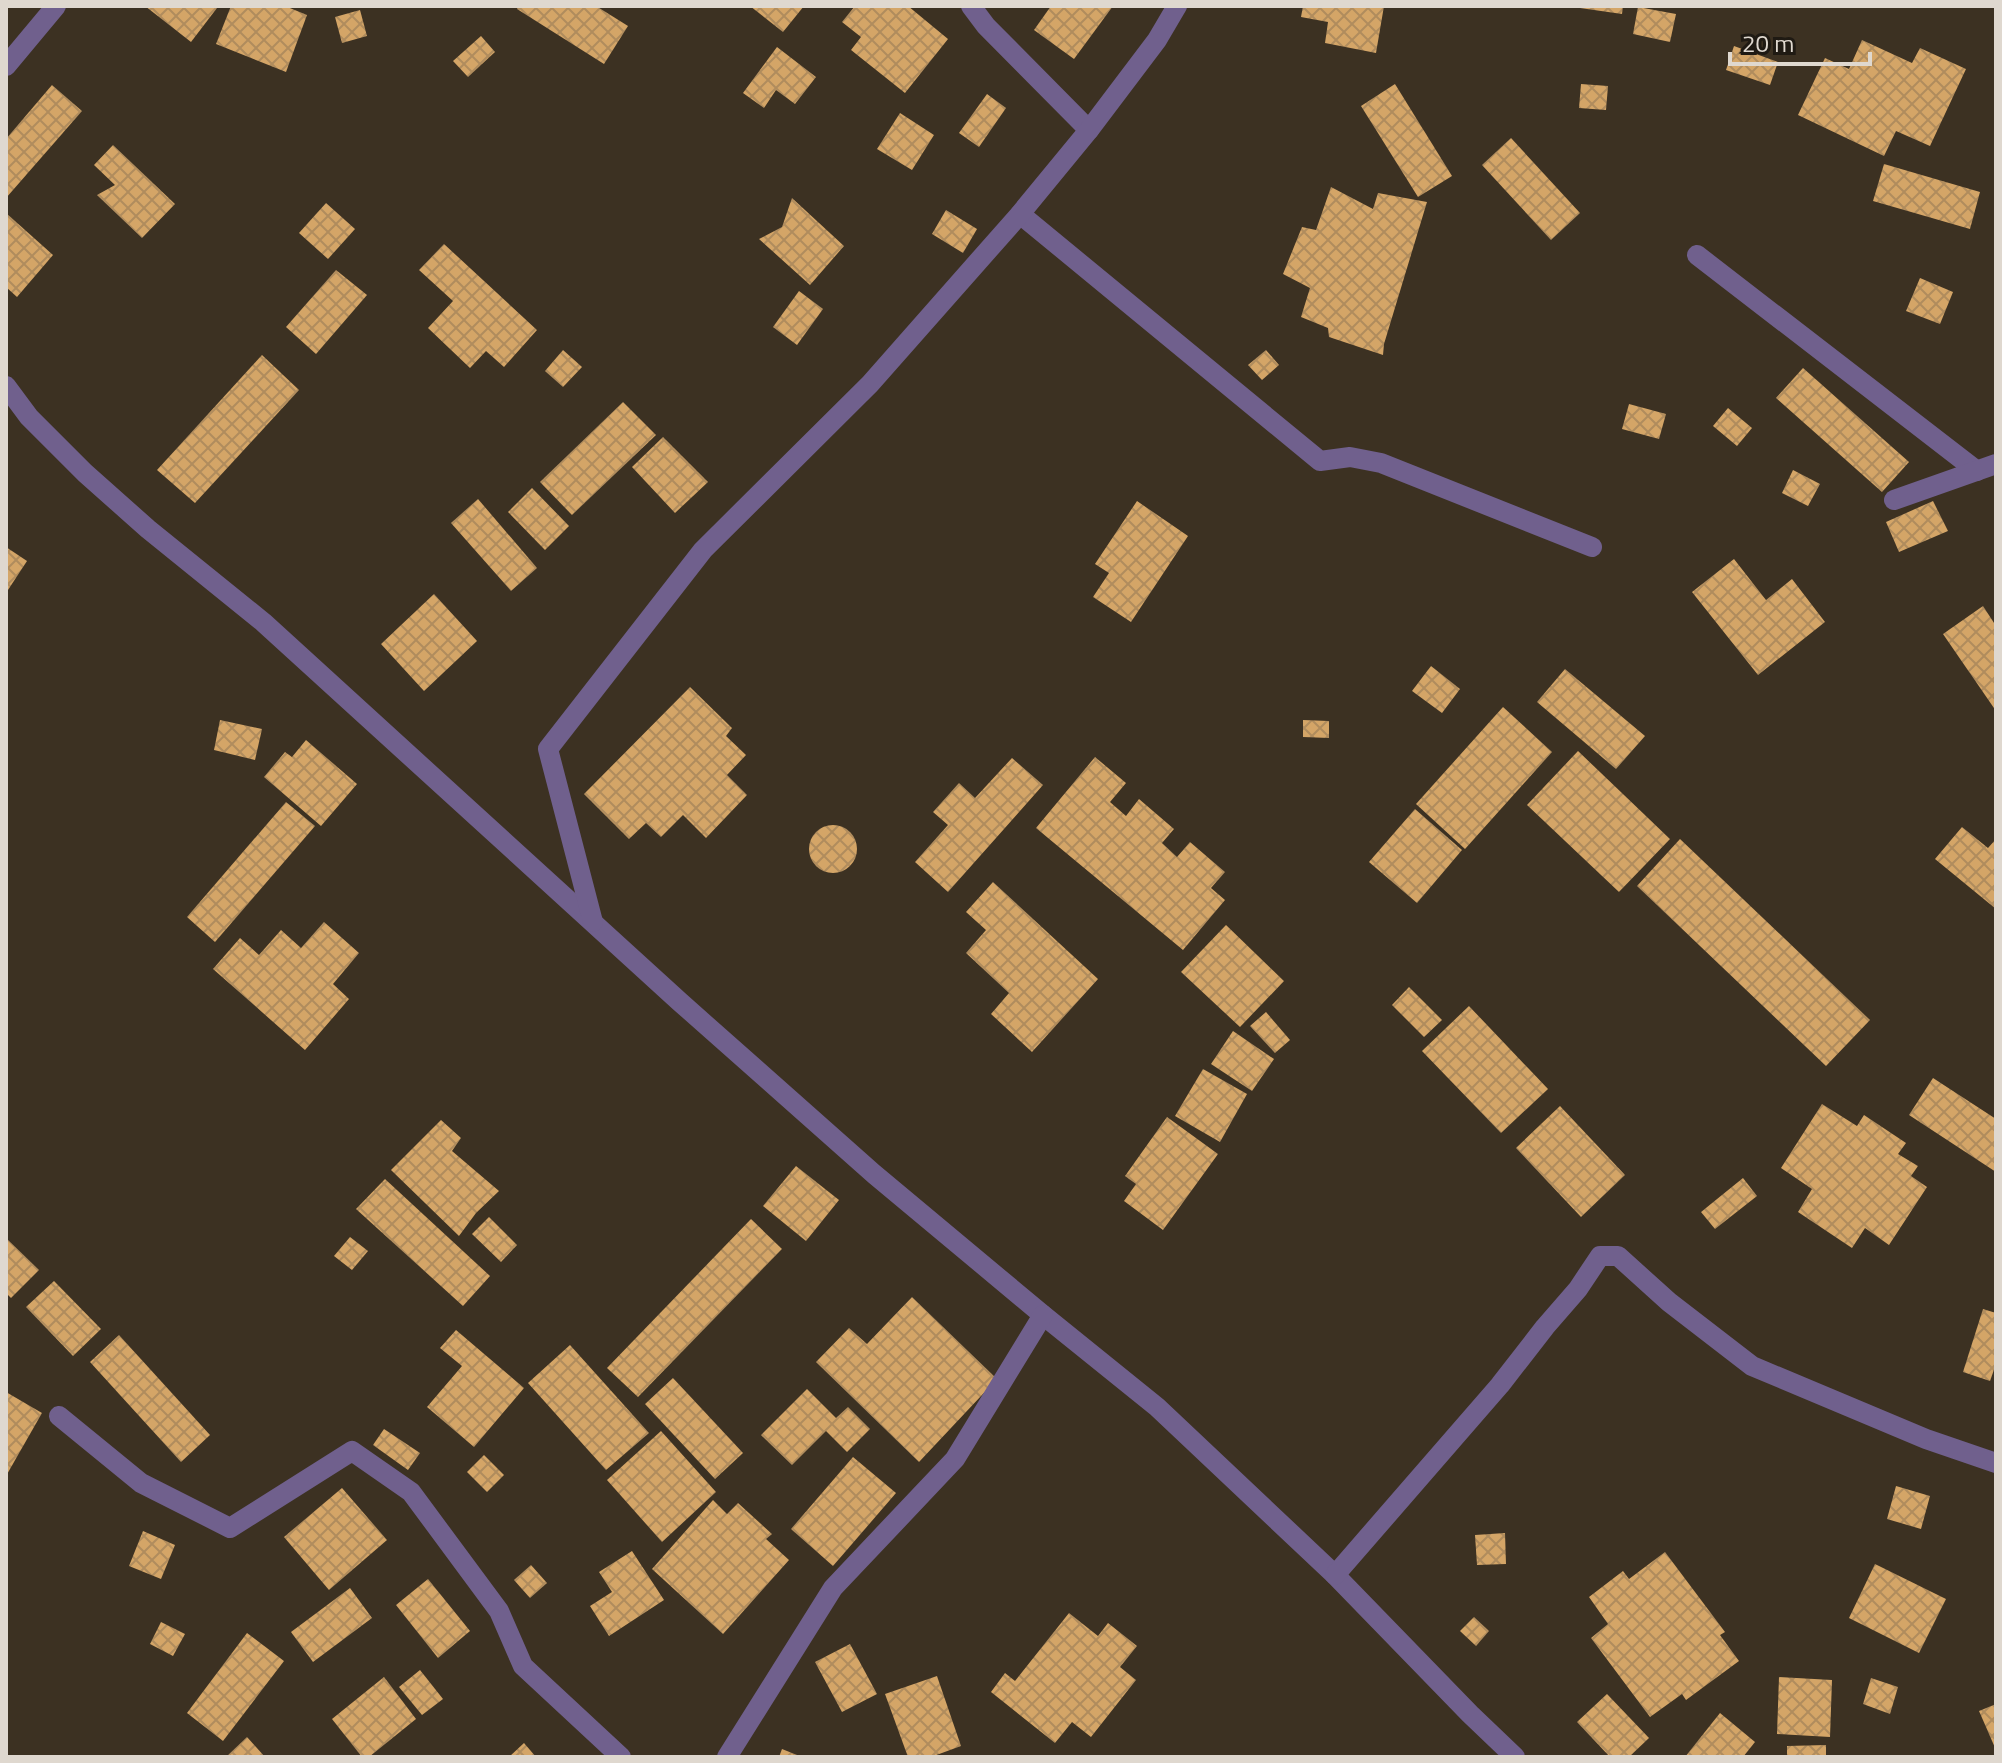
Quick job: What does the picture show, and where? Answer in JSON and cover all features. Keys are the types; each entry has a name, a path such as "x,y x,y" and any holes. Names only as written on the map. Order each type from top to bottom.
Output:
{"street":[{"path":"6,66 56,6"},
{"path":"971,6 986,26 1089,130"},
{"path":"593,922 548,749 703,550 870,384 1020,214 1157,40 1177,6"},
{"path":"1020,214 1320,461 1350,457 1381,463 1592,547"},
{"path":"1697,255 1986,467"},
{"path":"6,386 29,417 85,473 148,529 263,622 680,1002 874,1174 1157,1407 1335,1575 1515,1757"},
{"path":"1894,500 1986,467"},
{"path":"1335,1575 1500,1385 1578,1289 1600,1256 1618,1256 1669,1302 1752,1366 1926,1439 1996,1463"},
{"path":"727,1757 833,1588 955,1459 1043,1315"},
{"path":"59,1416 141,1483 230,1528 352,1451 411,1492 499,1611 523,1666 621,1757"}],"building":[{"path":"145,6 215,6 217,8 191,42"},
{"path":"231,6 285,6 307,15 286,72 216,44"},
{"path":"519,6 596,6 628,26 604,64 517,9"},
{"path":"750,6 804,6 783,32"},
{"path":"855,6 908,6 948,39 905,93 851,50 861,37 842,22"},
{"path":"1051,6 1113,6 1074,59 1034,30"},
{"path":"1303,6 1384,6 1376,53 1325,43 1328,22 1301,17"},
{"path":"1580,6 1623,6 1622,14"},
{"path":"1638,7 1676,14 1670,42 1633,34"},
{"path":"360,10 367,36 342,43 335,17"},
{"path":"481,36 495,52 468,77 453,61"},
{"path":"1862,40 1912,63 1920,48 1966,69 1930,146 1896,131 1884,156 1798,115 1825,58 1849,69"},
{"path":"1734,46 1778,62 1770,85 1726,70"},
{"path":"777,47 816,77 795,104 776,90 764,108 743,93"},
{"path":"1395,84 1452,176 1418,197 1361,106"},
{"path":"1581,84 1608,86 1606,110 1579,108"},
{"path":"52,85 82,111 6,198 6,139"},
{"path":"987,94 1006,108 979,147 959,133"},
{"path":"900,113 934,135 912,170 877,149"},
{"path":"1511,138 1580,213 1551,240 1482,165"},
{"path":"113,145 175,204 142,238 97,195 115,185 94,165"},
{"path":"1884,164 1980,192 1970,229 1873,201"},
{"path":"1331,187 1373,209 1378,193 1427,202 1383,355 1329,337 1328,328 1301,317 1310,288 1283,274 1302,227 1316,230"},
{"path":"792,198 844,246 810,285 759,239 782,227"},
{"path":"326,203 355,229 328,259 299,233"},
{"path":"946,210 977,229 963,253 932,234"},
{"path":"6,213 53,255 17,297 6,287"},
{"path":"444,244 537,330 504,367 486,351 470,368 428,328 453,301 419,270"},
{"path":"336,270 367,295 316,354 286,327"},
{"path":"1920,278 1953,292 1940,324 1906,311"},
{"path":"799,291 823,309 797,345 773,327"},
{"path":"563,350 582,367 563,387 545,371"},
{"path":"1266,350 1279,365 1262,380 1248,365"},
{"path":"262,355 299,390 195,503 157,470"},
{"path":"1803,368 1909,462 1882,492 1776,398"},
{"path":"623,402 656,435 572,515 540,482"},
{"path":"1629,404 1666,414 1659,439 1622,429"},
{"path":"1728,408 1752,428 1737,446 1713,426"},
{"path":"663,437 708,482 675,513 632,467"},
{"path":"1793,470 1820,484 1808,506 1782,493"},
{"path":"532,488 569,526 545,550 508,512"},
{"path":"478,499 537,568 511,591 451,523"},
{"path":"1137,501 1188,536 1131,622 1093,597 1109,573 1095,564"},
{"path":"1933,501 1948,531 1899,552 1886,522"},
{"path":"6,547 27,561 6,593"},
{"path":"1734,559 1766,600 1792,579 1825,622 1758,675 1692,592"},
{"path":"434,594 477,641 424,691 381,644"},
{"path":"1983,606 1996,626 1996,711 1943,634"},
{"path":"1431,666 1460,689 1442,713 1412,691"},
{"path":"1565,669 1645,736 1616,769 1537,702"},
{"path":"690,687 732,728 726,736 746,755 727,775 747,795 706,838 683,815 661,837 646,823 629,839 584,794"},
{"path":"1503,707 1552,752 1465,849 1416,804"},
{"path":"220,720 262,729 255,760 214,750"},
{"path":"1303,720 1329,721 1329,738 1303,737"},
{"path":"306,740 357,784 321,826 264,777 285,752 292,757"},
{"path":"1578,751 1670,839 1619,892 1527,805"},
{"path":"1095,757 1126,783 1110,802 1126,816 1139,799 1174,829 1162,843 1177,857 1190,842 1225,872 1211,888 1225,900 1183,950 1036,828"},
{"path":"1012,758 1043,785 948,892 915,862 948,825 933,812 959,783 975,798"},
{"path":"286,802 315,826 215,942 187,917"},
{"path":"1415,809 1462,850 1417,903 1369,862"},
{"path":"833,825 850,832 857,849 850,866 833,873 816,866 809,849 816,832"},
{"path":"1962,827 1988,848 1996,839 1996,909 1935,859"},
{"path":"1680,839 1870,1020 1826,1066 1637,886"},
{"path":"993,882 1098,979 1032,1052 991,1014 1009,993 966,953 986,930 966,912"},
{"path":"324,922 359,953 333,984 349,999 305,1050 213,969 240,938 259,955 281,930 301,948"},
{"path":"1226,925 1284,981 1240,1027 1181,972"},
{"path":"1409,987 1442,1020 1424,1037 1392,1005"},
{"path":"1469,1006 1548,1089 1501,1133 1422,1051"},
{"path":"1266,1012 1290,1040 1275,1053 1250,1026"},
{"path":"1233,1031 1274,1059 1252,1091 1211,1064"},
{"path":"1203,1069 1247,1094 1220,1142 1175,1116"},
{"path":"1933,1078 1996,1119 1996,1172 1909,1115"},
{"path":"1822,1104 1857,1126 1864,1115 1906,1143 1898,1154 1918,1166 1911,1176 1927,1187 1889,1245 1865,1228 1852,1248 1798,1212 1812,1189 1781,1168"},
{"path":"1560,1106 1625,1175 1581,1217 1516,1148"},
{"path":"1167,1117 1218,1154 1163,1230 1124,1201 1136,1184 1125,1176"},
{"path":"441,1120 461,1138 452,1151 499,1191 476,1213 459,1236 391,1170"},
{"path":"796,1166 839,1200 806,1241 763,1206"},
{"path":"1743,1178 1757,1196 1715,1229 1701,1212"},
{"path":"385,1179 490,1276 463,1306 356,1209"},
{"path":"489,1217 517,1245 501,1262 472,1234"},
{"path":"751,1219 782,1249 638,1397 607,1368"},
{"path":"350,1237 368,1251 352,1270 334,1256"},
{"path":"6,1238 39,1270 11,1298 6,1293"},
{"path":"54,1281 101,1329 73,1356 26,1307"},
{"path":"912,1297 997,1379 919,1462 816,1362 849,1328 867,1344"},
{"path":"1983,1309 1996,1313 1996,1364 1990,1381 1963,1372"},
{"path":"456,1330 524,1388 474,1447 427,1407 462,1366 440,1348"},
{"path":"119,1335 210,1435 181,1462 90,1362"},
{"path":"570,1345 649,1433 606,1470 528,1383"},
{"path":"673,1378 743,1453 715,1479 645,1404"},
{"path":"807,1389 836,1418 848,1407 870,1429 847,1452 826,1431 792,1465 761,1435"},
{"path":"6,1392 42,1413 6,1476"},
{"path":"384,1429 420,1453 408,1470 373,1445"},
{"path":"661,1431 716,1492 662,1542 607,1480"},
{"path":"484,1455 504,1475 487,1492 467,1472"},
{"path":"853,1457 896,1493 833,1566 791,1529"},
{"path":"1896,1486 1930,1496 1921,1529 1887,1519"},
{"path":"342,1488 387,1540 329,1590 284,1537"},
{"path":"713,1500 727,1514 738,1503 772,1534 766,1539 789,1560 723,1634 652,1569"},
{"path":"143,1531 175,1545 161,1579 129,1566"},
{"path":"1505,1533 1506,1564 1477,1565 1475,1535"},
{"path":"632,1551 664,1600 609,1636 590,1606 612,1592 599,1572"},
{"path":"1665,1552 1725,1632 1720,1635 1739,1661 1686,1700 1682,1694 1650,1717 1591,1638 1608,1624 1589,1597 1623,1571 1629,1579"},
{"path":"1875,1564 1946,1599 1919,1653 1849,1618"},
{"path":"531,1565 547,1583 530,1598 514,1580"},
{"path":"428,1579 470,1631 438,1658 396,1605"},
{"path":"350,1588 372,1618 313,1662 291,1632"},
{"path":"1069,1613 1098,1636 1108,1623 1137,1646 1120,1667 1136,1680 1091,1737 1072,1722 1055,1743 991,1692 1005,1673 1015,1681"},
{"path":"1474,1617 1489,1631 1476,1646 1460,1631"},
{"path":"161,1622 185,1634 173,1656 150,1644"},
{"path":"247,1633 284,1661 223,1741 187,1713"},
{"path":"850,1644 877,1694 842,1712 815,1662"},
{"path":"420,1670 443,1699 422,1715 399,1687"},
{"path":"937,1676 961,1746 931,1757 908,1757 885,1694"},
{"path":"384,1677 416,1719 369,1757 362,1757 332,1719"},
{"path":"1779,1677 1832,1680 1830,1737 1777,1734"},
{"path":"1871,1678 1898,1687 1890,1714 1863,1704"},
{"path":"1607,1694 1649,1738 1629,1757 1610,1757 1577,1722"},
{"path":"1996,1704 1996,1750 1979,1711"},
{"path":"1720,1713 1755,1742 1743,1757 1685,1757"},
{"path":"247,1737 265,1757 226,1757"},
{"path":"524,1743 536,1757 509,1757"},
{"path":"1826,1745 1826,1757 1787,1757 1787,1746"},
{"path":"782,1749 802,1757 779,1757"}]}
